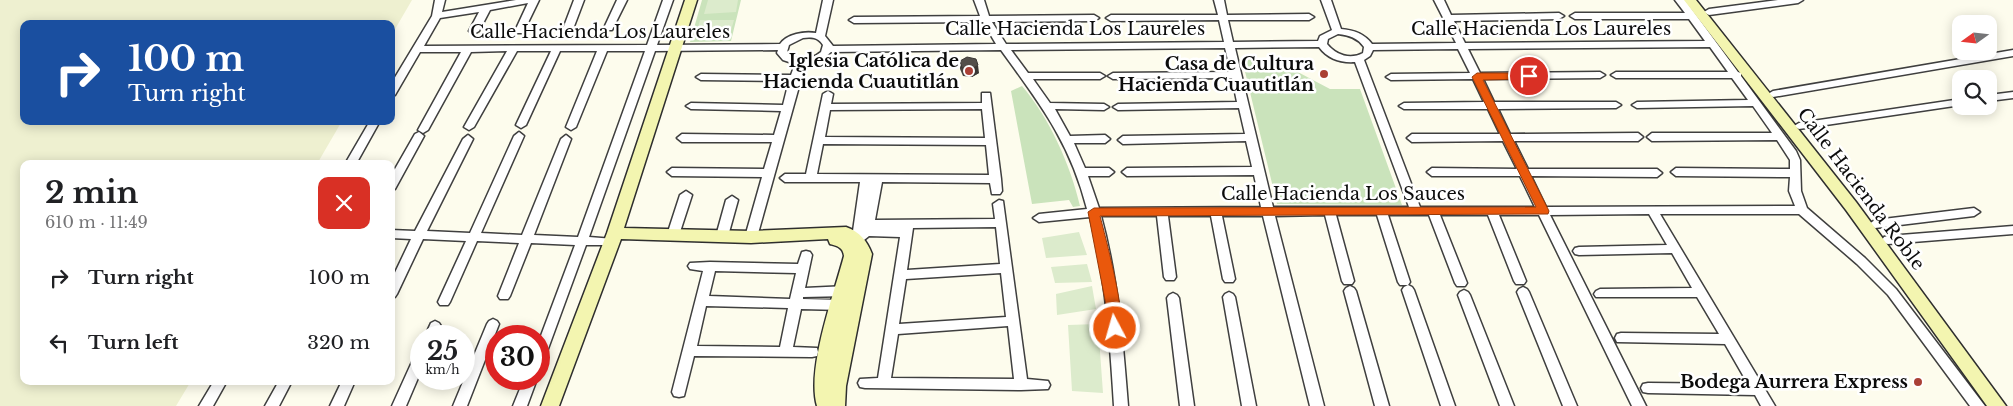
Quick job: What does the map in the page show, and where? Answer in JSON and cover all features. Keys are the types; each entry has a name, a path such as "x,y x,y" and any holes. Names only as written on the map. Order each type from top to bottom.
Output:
{"main road":[{"path":"550,406 612,237 691,0"},
{"name":"Calle Hacienda Roble","path":"1690,0 1850,206 1997,406"},
{"name":"Calle Hacienda Roble","path":"1699,0 1888,240 2003,406"},
{"path":"612,237 673,235 751,237 846,233 861,236 852,256 836,406"},
{"path":"826,406 823,402 822,394 825,370 848,298"}],"street":[{"path":"395,86 436,16 440,0"},
{"path":"436,16 533,0"},
{"path":"520,31 533,0"},
{"path":"568,29 579,0"},
{"path":"609,28 622,0"},
{"path":"550,327 668,0"},
{"path":"820,36 828,0"},
{"path":"979,0 1001,46 1026,76 1067,140 1089,190 1114,308 1121,406"},
{"path":"1219,0 1268,212 1317,406"},
{"path":"1326,0 1337,32"},
{"path":"1439,0 1639,406"},
{"name":"Calle Hacienda Roble","path":"1680,0 1791,151 1795,160 1795,191 1802,210"},
{"path":"1709,12 1798,0"},
{"path":"474,31 486,8"},
{"path":"1448,18 1559,16"},
{"path":"1575,16 1692,16"},
{"path":"854,20 1094,18"},
{"path":"1111,18 1309,18"},
{"path":"1337,32 1346,32 1361,37 1369,47 1367,54 1359,59 1340,58 1332,55 1322,44 1322,38 1337,32"},
{"path":"801,35 820,36 827,42 828,49 821,57 801,62 786,58 782,53 782,47 789,40 801,35"},
{"name":"Calle Hacienda Los Laureles","path":"828,49 1322,44"},
{"name":"Calle Hacienda Los Laureles","path":"1369,47 1713,44"},
{"name":"Calle Hacienda Los Laureles","path":"417,49 782,47"},
{"path":"395,179 468,48"},
{"path":"469,127 514,48"},
{"path":"444,302 557,48"},
{"path":"571,127 603,48"},
{"path":"1773,94 2013,53"},
{"path":"1359,59 1416,211"},
{"path":"751,237 801,62"},
{"path":"1113,76 1236,75"},
{"path":"1391,77 1600,75"},
{"path":"1616,75 1736,75"},
{"path":"1026,76 1100,76"},
{"path":"701,77 795,78"},
{"path":"811,178 828,94"},
{"path":"986,95 996,191"},
{"path":"1997,97 2013,95"},
{"path":"1636,106 1757,103"},
{"path":"1799,126 1952,103"},
{"path":"1118,107 1244,105"},
{"path":"1404,106 1616,105"},
{"path":"691,106 787,108"},
{"path":"826,108 987,106"},
{"path":"1046,106 1104,107"},
{"path":"352,160 373,125"},
{"path":"1652,137 1781,136"},
{"path":"1123,140 1251,137"},
{"path":"1412,138 1638,137"},
{"path":"682,138 779,139"},
{"path":"395,286 468,139"},
{"path":"504,296 566,139"},
{"path":"1067,140 1106,139"},
{"path":"818,140 991,142"},
{"path":"1127,172 1259,171"},
{"path":"672,172 770,172"},
{"path":"1081,172 1109,172"},
{"path":"1432,172 1657,173"},
{"path":"1676,172 1795,173"},
{"path":"785,178 995,179"},
{"path":"861,236 871,178"},
{"path":"673,235 686,195"},
{"path":"722,236 732,200"},
{"path":"999,204 1021,385"},
{"path":"1652,210 1768,406"},
{"path":"1802,210 1892,292 1978,406"},
{"name":"Calle Hacienda Los Sauces","path":"1039,218 1094,212 1802,210"},
{"path":"1328,211 1382,406"},
{"path":"1381,211 1448,406"},
{"path":"1433,211 1508,406"},
{"path":"1492,211 1570,406"},
{"path":"861,236 866,212"},
{"path":"1162,212 1170,277"},
{"path":"1216,212 1229,279"},
{"path":"1875,224 1974,212"},
{"path":"861,236 907,228 1000,223"},
{"path":"884,383 907,228"},
{"path":"1888,240 2013,230"},
{"path":"395,234 582,241 612,237"},
{"path":"1579,251 1675,249"},
{"path":"784,352 806,255"},
{"path":"694,266 802,269"},
{"path":"679,392 710,266"},
{"path":"900,275 1006,268"},
{"path":"1600,294 1700,292"},
{"path":"1229,297 1249,406"},
{"path":"702,301 848,298"},
{"path":"1173,298 1187,406"},
{"path":"892,329 1013,321"},
{"path":"460,406 493,324"},
{"path":"1621,338 1728,339"},
{"path":"690,351 812,352"},
{"path":"399,406 410,382"},
{"path":"865,383 1043,385"},
{"path":"206,406 218,385"},
{"path":"272,406 284,385"},
{"path":"337,406 347,385"},
{"path":"1648,388 1758,390"},
{"path":"520,406 526,390"}],"green space":[{"path":"0,0 412,0 395,29 395,20 20,20 20,125 340,125 319,160 20,160 20,385 189,385 176,406 0,406"},
{"path":"702,0 741,0 731,41 690,42"},
{"path":"708,0 738,0 736,12 704,14"},
{"path":"700,20 734,20 730,34 696,34"},
{"path":"1242,59 1275,60 1330,89 1360,89 1402,205 1277,204"},
{"path":"1022,86 1041,112 1058,143 1071,175 1080,206 1073,207 1069,200 1032,204 1011,91"},
{"path":"1079,232 1087,255 1046,258 1042,238"},
{"path":"1087,264 1092,282 1055,283 1051,267"},
{"path":"1092,286 1096,309 1057,315 1056,294"},
{"path":"1098,324 1103,393 1072,391 1068,325"}],"building":[{"path":"967,57 976,59 978,65 971,69 962,68 960,61"}],"place":[{"name":"Iglesia Católica de Hacienda Cuautitlán","path":"969,71"},
{"name":"Casa de Cultura Hacienda Cuautitlán","path":"1324,74"},
{"name":"Bodega Aurrera Express","path":"1918,382"}],"route":[{"path":"1115,328 1114,308 1094,212 1544,211 1477,77 1529,76"}]}
